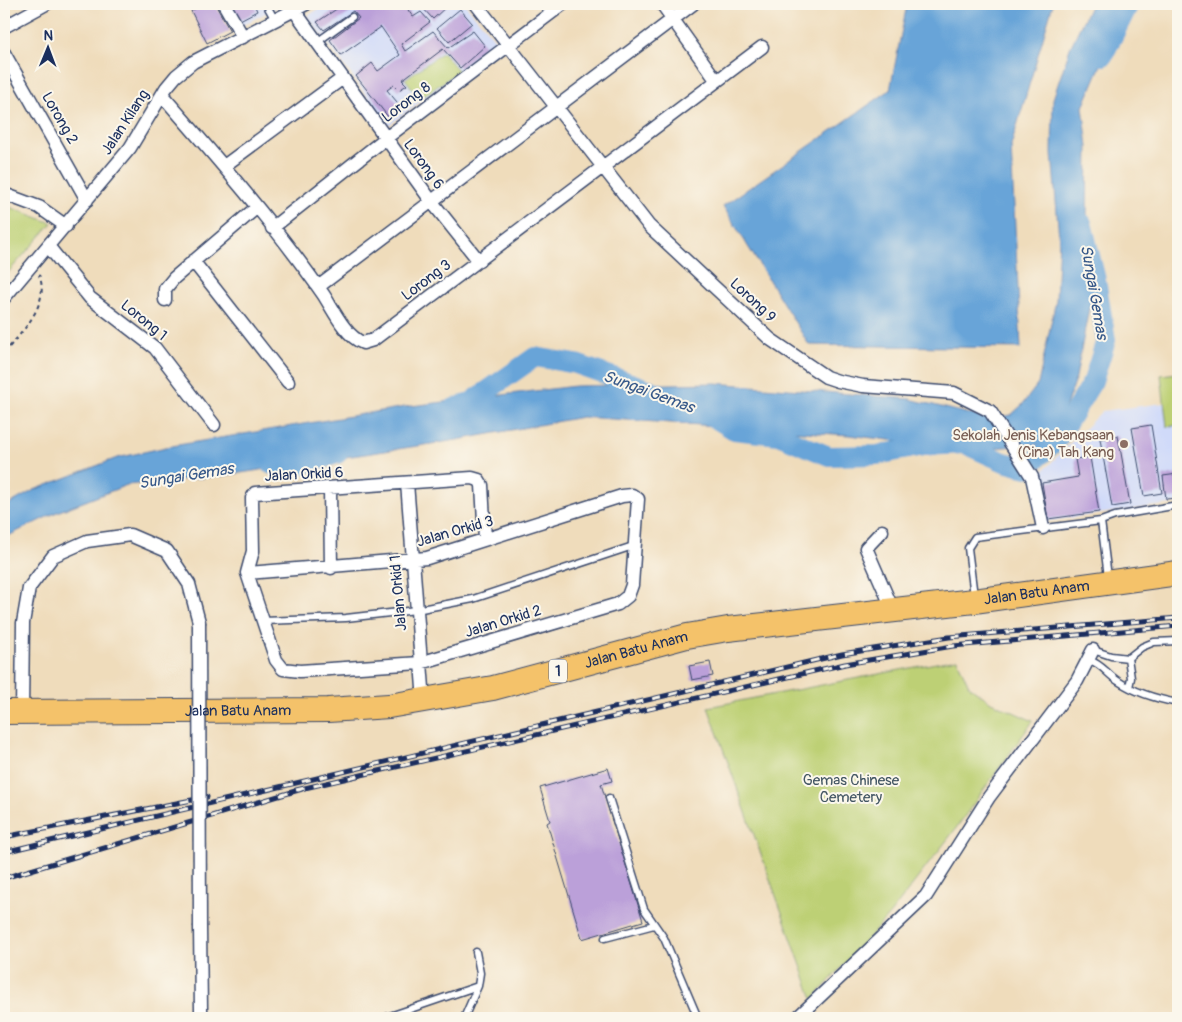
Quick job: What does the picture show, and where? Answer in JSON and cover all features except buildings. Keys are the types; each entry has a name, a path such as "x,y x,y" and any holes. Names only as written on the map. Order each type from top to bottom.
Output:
{"highway":[{"name":"Jalan Batu Anam","path":"13,712 328,710 389,706 493,688 687,636 728,629 974,601 1178,573"}],"street":[{"path":"4,27 46,4"},
{"path":"224,4 244,37"},
{"name":"Jalan Kilang","path":"4,298 130,148 170,82 193,62 306,4"},
{"name":"Lorong 9","path":"476,4 557,105 649,226 770,339 820,373 838,381 863,386 954,393 968,398 995,416 1032,477 1044,528"},
{"name":"Lorong 8","path":"272,228 386,138 563,4"},
{"path":"662,4 716,80"},
{"path":"318,287 693,4"},
{"name":"Lorong 6","path":"294,10 432,202 479,261"},
{"name":"Lorong 3","path":"162,96 224,166 318,287 354,338 363,343 368,342 479,261 762,47"},
{"name":"Lorong 2","path":"4,54 88,200"},
{"path":"224,166 342,78"},
{"path":"4,194 39,207 66,226"},
{"path":"165,300 165,289 168,285 256,208"},
{"name":"Lorong 1","path":"48,246 90,298 155,348 214,425"},
{"path":"193,262 288,382"},
{"name":"Jalan Orkid 6","path":"247,573 253,552 252,498 254,494 465,477 479,480 483,492 485,540"},
{"name":"Jalan Orkid 1","path":"408,483 412,560 424,701"},
{"path":"330,489 331,568"},
{"name":"Jalan Orkid 3","path":"247,573 331,568 427,558 622,496 637,497"},
{"name":"Jalan Orkid 2","path":"263,621 276,660 283,668 300,671 420,662 618,604 630,592 636,544 639,502 637,497"},
{"path":"882,531 866,548 894,610"},
{"path":"13,712 23,623 30,588 53,556 87,541 130,535 167,551 189,584 199,622 200,927 201,1010 203,1018"},
{"path":"247,573 263,621"},
{"path":"797,1018 926,896 989,797 1077,680 1091,655"}],"lane":[{"path":"266,4 275,20"},
{"path":"317,42 352,17"},
{"path":"974,601 968,548 971,540 978,536 1101,521 1115,516 1178,505"},
{"path":"1101,521 1109,583"},
{"path":"263,621 346,618 416,610 473,599 636,544"},
{"path":"1091,655 1128,658 1142,647 1154,642 1178,641"},
{"path":"1091,655 1109,675 1128,687 1163,700 1178,703"},
{"path":"1128,658 1130,678 1128,687"},
{"path":"609,798 640,899 654,925 664,938 698,1018"},
{"path":"605,938 654,925"},
{"path":"464,1018 478,986 480,974 476,952"},
{"path":"384,1018 478,986"}],"path":[{"path":"4,353 32,318 40,300 40,278 34,263"}],"shaded area":[{"path":"229,4 283,4 241,26"},
{"path":"327,4 465,4 499,44 389,125 307,16"},
{"name":"Sekolah Jenis Kebangsaan (Cina) Tah Kang","path":"1178,373 1178,503 1042,522 1037,477 1102,411 1164,403 1161,375"}],"green space":[{"path":"443,52 459,71 420,99 405,79"},
{"path":"4,205 52,223 4,277"},
{"path":"1178,373 1178,425 1167,427 1161,375"},
{"name":"Gemas Chinese Cemetery","path":"957,659 969,686 991,702 1033,721 954,831 890,914 813,999 708,707"}],"water":[{"path":"907,4 1053,4 1011,146 1021,348 809,345 723,206 890,90"},
{"path":"1091,4 1127,4 1083,107 1088,146 1087,217 1091,297 1076,377 1053,443 992,448 928,445 849,435 582,417 457,440 221,476 127,485 57,512 4,538 4,507 34,490 117,458 166,447 411,406 575,386 715,383 910,399 989,419 1011,415 1022,405 1038,384 1056,300 1059,238 1052,153 1053,99 1070,48"}],"waterway":[{"name":"Sungai Gemas","path":"1103,56 1129,4"},
{"name":"Sungai Gemas","path":"706,413 734,430 778,435 829,456 877,455 924,446 964,444 1004,462 1027,468 1057,440 1093,381 1106,340 1096,280 1082,223"},
{"name":"Sungai Gemas","path":"454,408 470,403 535,357 576,364 659,393"},
{"name":"Sungai Gemas","path":"272,465 305,464 337,454"}],"railway":[{"path":"4,852 842,654 949,637 1178,618"},
{"path":"296,790 845,664 953,646 1178,626"},
{"path":"4,878 302,789"},
{"path":"4,837 207,797"}],"place":[{"name":"Sekolah Jenis Kebangsaan (Cina) Tah Kang","path":"1124,444"}]}
